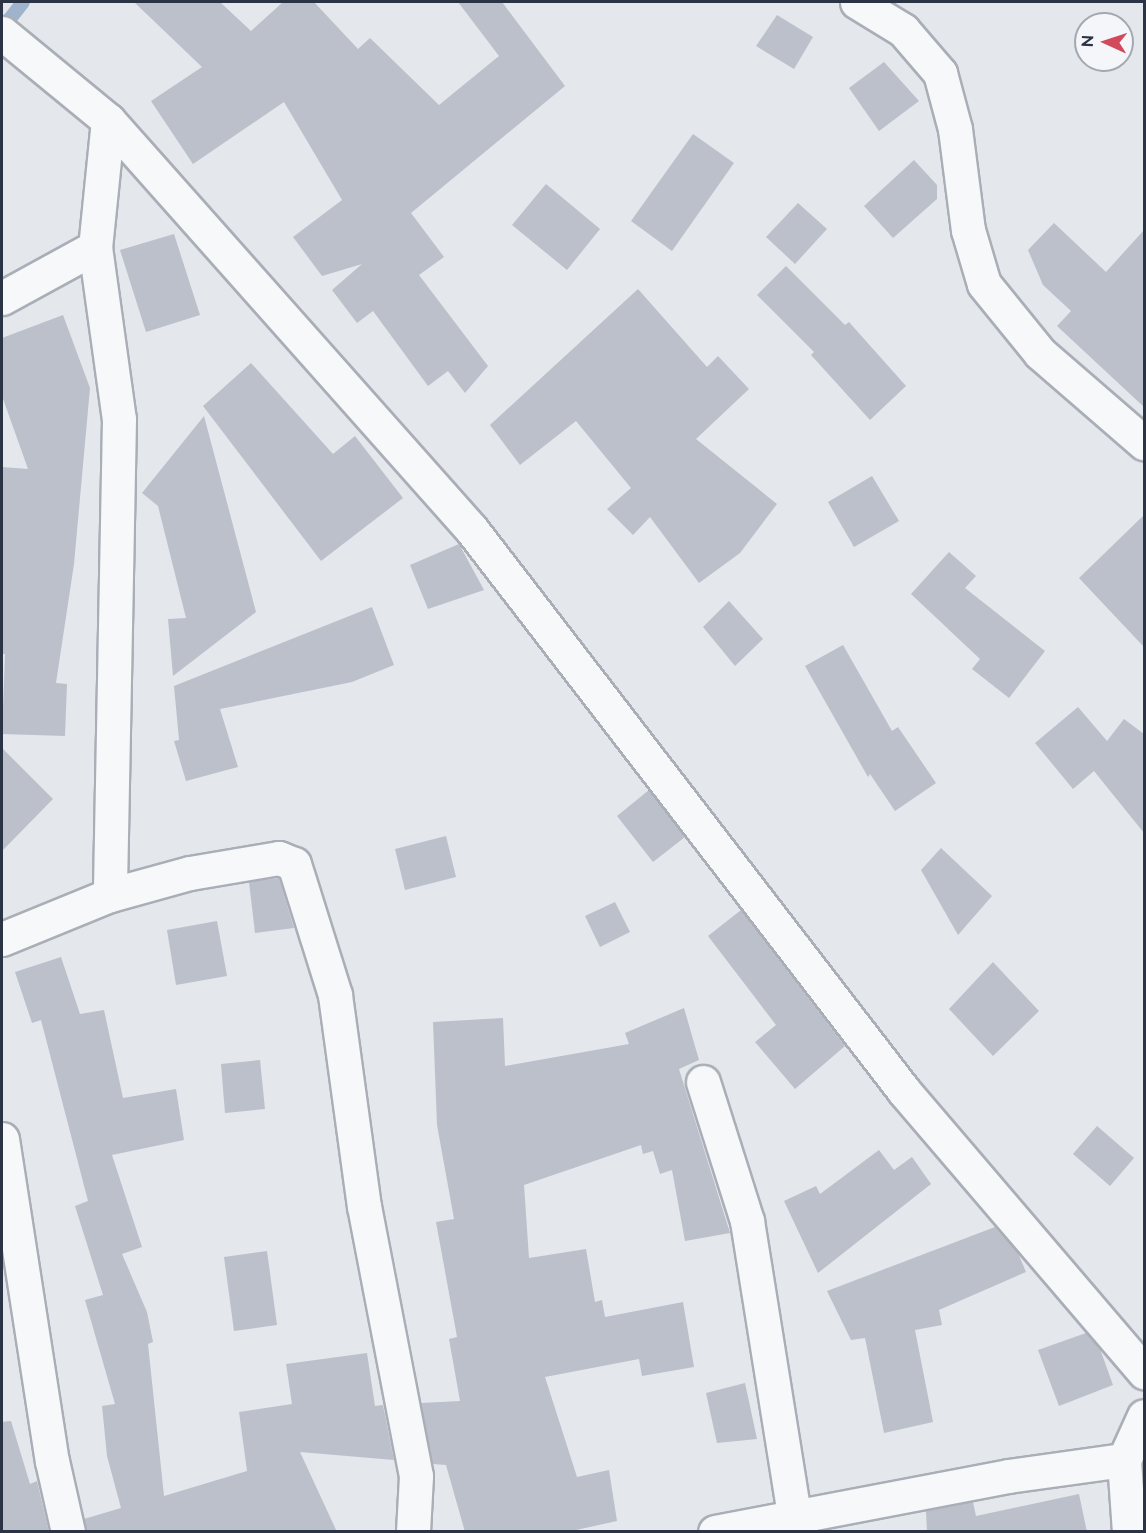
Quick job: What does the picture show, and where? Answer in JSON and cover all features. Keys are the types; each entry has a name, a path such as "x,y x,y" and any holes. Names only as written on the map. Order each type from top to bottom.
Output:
{"street":[{"path":"857,2 903,30 940,73 955,129 968,230 984,284 1040,353 1144,443"},
{"path":"14,42 108,120 472,530 904,1091 1144,1372"},
{"path":"108,120 95,248 119,419 110,895"},
{"path":"2,298 95,248"},
{"path":"2,939 110,895 190,873 266,860 287,859 294,864 335,995 364,1206 416,1476 413,1532"},
{"path":"703,1082 747,1221 795,1525"},
{"path":"2,1139 52,1461 68,1532"},
{"path":"1129,1532 1124,1460 1144,1416"},
{"path":"715,1532 795,1525 1008,1476 1124,1460"}],"building":[{"path":"134,2 220,2 251,31 283,2 314,2 358,49 370,38 439,105 499,56 458,2 502,2 565,86 411,213 444,257 419,275 488,366 465,393 448,371 428,386 373,311 357,323 332,290 362,264 322,276 293,237 342,200 284,102 193,164 151,101 202,67"},
{"path":"777,15 813,37 794,69 756,46"},
{"path":"884,62 919,101 879,131 849,88"},
{"path":"693,134 734,163 672,251 631,221"},
{"path":"914,160 937,185 937,199 893,238 864,206"},
{"path":"546,184 600,229 567,270 512,225"},
{"path":"798,203 827,229 795,264 766,237"},
{"path":"1054,223 1106,272 1144,230 1144,407 1057,326 1071,311 1043,285 1028,250"},
{"path":"174,234 200,315 146,332 120,250"},
{"path":"786,266 845,325 849,322 906,386 870,420 811,355 814,352 757,295"},
{"path":"638,289 707,367 718,356 749,389 696,439 777,504 740,553 699,583 650,517 633,535 607,509 631,488 576,421 520,465 490,425"},
{"path":"63,315 90,388 74,564 56,683 67,684 65,736 2,734 5,654 2,654 2,467 28,469 2,396 2,338"},
{"path":"251,363 333,454 355,436 403,498 321,561 203,406"},
{"path":"204,416 256,612 173,676 168,619 186,618 158,506 142,493"},
{"path":"872,476 899,521 854,547 828,502"},
{"path":"1144,515 1144,647 1079,578"},
{"path":"459,544 484,590 428,609 410,565"},
{"path":"949,552 976,576 965,588 1045,651 1009,698 972,669 980,659 911,594"},
{"path":"729,601 763,639 735,666 703,627"},
{"path":"372,607 394,665 352,682 220,709 238,767 186,781 174,741 179,740 174,686"},
{"path":"843,645 892,731 898,727 936,783 895,811 870,774 868,777 805,666"},
{"path":"1078,707 1107,741 1124,719 1144,734 1144,833 1094,771 1073,789 1035,743"},
{"path":"2,748 53,799 2,851"},
{"path":"649,790 685,837 653,862 617,816"},
{"path":"446,836 456,877 405,890 395,849"},
{"path":"941,848 992,896 958,935 921,870"},
{"path":"279,878 294,928 255,933 249,882"},
{"path":"615,902 630,932 600,947 585,916"},
{"path":"741,910 845,1046 795,1089 755,1042 776,1025 708,936"},
{"path":"217,921 227,976 176,985 167,930"},
{"path":"61,957 80,1014 104,1010 123,1098 176,1089 184,1140 112,1155 142,1247 122,1254 147,1312 153,1342 148,1344 164,1496 247,1471 239,1412 292,1404 286,1364 367,1353 375,1406 383,1405 394,1460 300,1452 337,1532 86,1532 84,1519 121,1508 107,1456 102,1406 115,1404 85,1300 103,1295 75,1206 88,1201 41,1020 32,1023 15,972"},
{"path":"993,962 1039,1011 993,1056 949,1009"},
{"path":"684,1008 699,1060 679,1069 730,1233 685,1241 672,1170 660,1174 653,1151 643,1154 641,1145 524,1185 529,1258 586,1249 595,1302 602,1300 605,1317 683,1302 694,1367 642,1376 639,1359 545,1377 577,1477 609,1470 617,1521 567,1532 465,1532 446,1465 433,1464 421,1403 460,1401 449,1339 457,1337 436,1222 454,1219 437,1125 433,1022 503,1018 505,1066 629,1044 625,1033"},
{"path":"260,1060 265,1109 225,1113 221,1064"},
{"path":"1097,1126 1134,1158 1110,1186 1073,1154"},
{"path":"879,1150 894,1170 912,1157 931,1184 818,1273 784,1201 816,1186 820,1194"},
{"path":"995,1227 1018,1253 1026,1272 939,1310 942,1325 915,1330 933,1422 884,1433 865,1338 851,1340 827,1291"},
{"path":"267,1251 277,1325 234,1331 224,1257"},
{"path":"1086,1333 1100,1349 1113,1385 1059,1406 1038,1350"},
{"path":"745,1383 757,1439 717,1443 706,1393"},
{"path":"11,1421 30,1484 37,1481 49,1532 2,1532 2,1422"},
{"path":"1079,1494 1087,1532 927,1532 926,1511 973,1502 976,1516"}],"waterway":[{"path":"2,29 23,2"}]}
